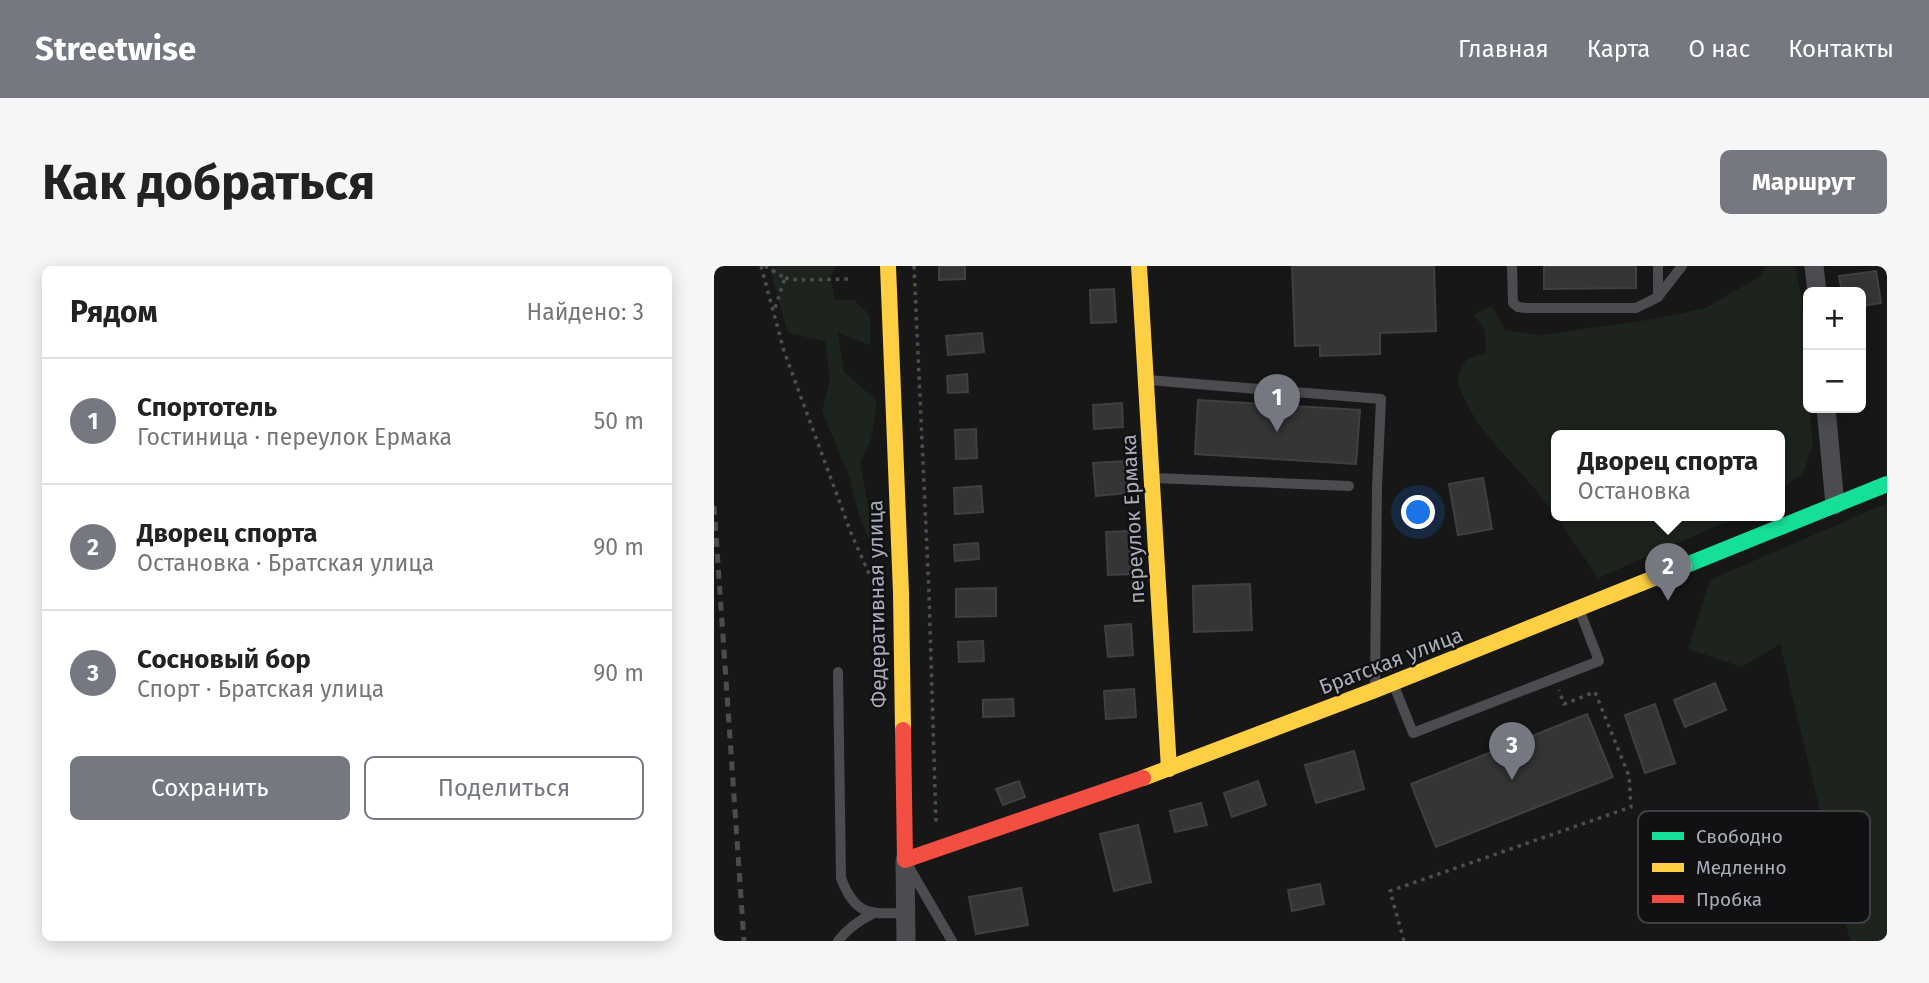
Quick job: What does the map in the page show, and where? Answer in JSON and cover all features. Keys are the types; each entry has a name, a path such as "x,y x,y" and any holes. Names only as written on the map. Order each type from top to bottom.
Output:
{"street":[{"name":"Федеративная улица","path":"888,266 901,593 906,941"},
{"name":"переулок Ермака","path":"1139,266 1169,769"},
{"path":"1814,266 1816,287"},
{"path":"1826,413 1835,505"},
{"name":"Братская улица","path":"905,860 1169,769 1376,690 1887,484"}],"lane":[{"path":"1512,266 1513,303 1525,309 1636,308 1658,297 1682,266"},
{"path":"1658,266 1658,297"},
{"path":"1146,380 1381,399 1377,500 1376,690"},
{"path":"1152,478 1349,486"},
{"path":"1393,683 1413,733 1599,661 1579,609"},
{"path":"838,673 841,878 847,893 857,905 872,914"},
{"path":"905,860 952,941"},
{"path":"838,941 857,921 872,914 906,913"}],"path":[{"path":"763,266 785,278 848,279"},
{"path":"763,266 785,351 819,447 877,594 901,593"},
{"path":"914,266 936,824 947,827"},
{"path":"774,313 785,278"},
{"path":"1404,941 1390,891 1631,807 1629,776 1595,692 1564,704 1555,678"}],"shaded area":[{"path":"769,266 837,266 830,276 835,300 854,300 870,315 870,345 838,333 844,372 877,401 871,440 860,463 879,562 860,518 849,476 822,411 830,379 825,341 788,333"},
{"path":"1765,266 1795,266 1802,298 1803,413 1810,413 1813,444 1803,474 1785,486 1785,430 1551,430 1551,511 1484,431 1466,402 1458,381 1466,360 1486,353 1485,331 1474,314 1492,306 1505,330 1540,335 1654,319 1706,308 1762,275"},
{"path":"1887,503 1887,941 1851,941 1845,923 1870,923 1870,811 1818,811 1780,644 1742,667 1688,649 1710,580"},
{"path":"1559,521 1728,521 1598,578"}],"building":[{"path":"939,266 965,266 965,279 939,280"},
{"path":"1292,266 1434,266 1436,331 1380,333 1380,354 1320,356 1320,345 1295,346"},
{"path":"1544,266 1636,266 1636,288 1544,289"},
{"path":"1876,271 1881,303 1866,305 1866,287 1841,287 1839,276"},
{"path":"1114,289 1116,322 1091,323 1090,290"},
{"path":"982,333 984,352 948,355 946,336"},
{"path":"967,374 968,392 948,393 947,376"},
{"path":"1198,400 1360,410 1356,464 1195,454"},
{"path":"1122,403 1123,427 1094,429 1093,405"},
{"path":"976,429 977,458 956,459 955,430"},
{"path":"1124,461 1127,493 1096,496 1093,463"},
{"path":"1483,478 1492,529 1458,535 1449,484"},
{"path":"981,486 983,512 955,514 954,488"},
{"path":"1129,531 1131,574 1108,575 1106,532"},
{"path":"978,543 979,559 955,561 954,545"},
{"path":"1250,584 1252,630 1194,632 1193,586"},
{"path":"996,588 996,616 956,617 956,589"},
{"path":"1131,624 1133,655 1108,657 1105,626"},
{"path":"983,641 984,661 959,662 958,642"},
{"path":"1715,683 1726,710 1685,727 1674,700"},
{"path":"1134,689 1136,717 1106,719 1104,691"},
{"path":"1013,699 1014,716 983,717 983,700"},
{"path":"1655,704 1675,763 1645,773 1625,715"},
{"path":"1587,714 1613,777 1436,847 1411,784"},
{"path":"1354,751 1364,789 1316,803 1305,765"},
{"path":"1019,781 1025,797 1003,805 996,789"},
{"path":"1258,781 1266,805 1232,817 1224,793"},
{"path":"1201,803 1207,825 1175,832 1170,811"},
{"path":"1138,825 1151,882 1114,891 1100,834"},
{"path":"1320,884 1324,904 1292,911 1288,890"},
{"path":"1021,888 1028,925 976,934 969,897"}],"railway":[{"path":"714,506 744,941"}],"traffic: fast":[{"path":"1684,566 1887,484"}],"traffic: slow":[{"path":"888,266 901,593 903,730"},
{"path":"1139,266 1169,769"},
{"path":"1143,778 1375,690 1684,566"}],"traffic: jam":[{"path":"903,730 905,860 1143,778"}],"place":[{"name":"Спортотель","path":"1277,432"},
{"name":"Дворец спорта","path":"1668,601"},
{"name":"Сосновый бор","path":"1512,780"}]}
